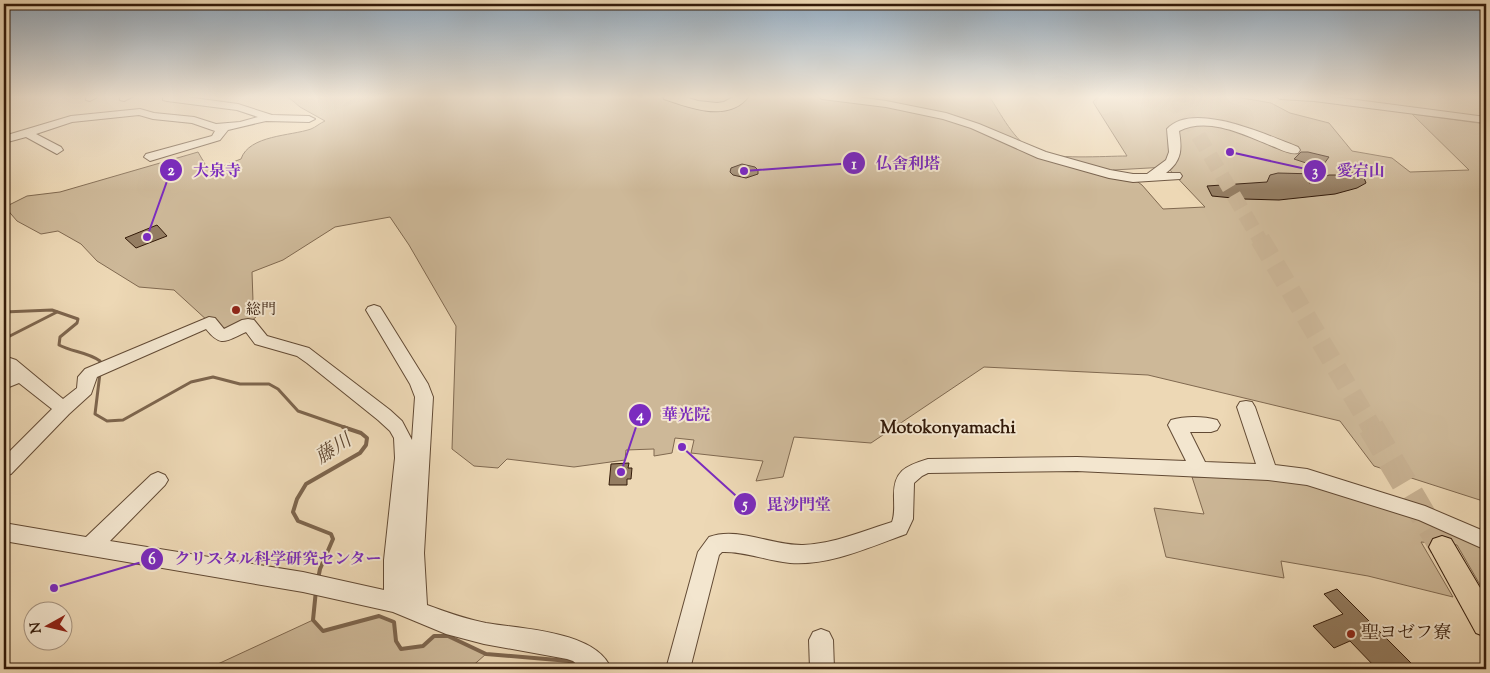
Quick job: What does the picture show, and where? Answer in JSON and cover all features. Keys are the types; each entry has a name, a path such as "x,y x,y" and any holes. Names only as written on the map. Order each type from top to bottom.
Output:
{"main road":[{"path":"1442,547 1486,624"}],"street":[{"path":"4,140 44,127"},
{"path":"213,127 240,132 256,132"},
{"path":"240,132 249,127"},
{"path":"978,127 1042,155 1078,166 1133,178 1176,176"},
{"path":"1151,177 1167,167 1176,153 1173,129 1175,127"},
{"path":"1229,127 1294,150"},
{"path":"150,157 216,138 224,128"},
{"path":"27,133 57,150"},
{"path":"374,310 419,384 424,397 422,461 406,605"},
{"path":"4,469 63,409 85,390 87,377 91,373 209,322 221,337 248,324 261,340 303,352 313,359 384,415 396,426 403,438 405,458 395,560 406,605"},
{"path":"4,383 15,369 63,409"},
{"path":"1246,406 1268,472"},
{"path":"1199,468 1177,425 1211,425"},
{"path":"678,669 708,552 716,543 729,542 792,554 803,554 822,551 900,528 904,521 904,481 908,475 918,468 928,466 1077,464 1199,468 1268,472 1307,477 1416,511 1486,541"},
{"path":"90,547 158,480"},
{"path":"4,532 312,585 406,605 455,626 487,634 567,648 580,653 600,669"},
{"path":"821,640 822,669"}],"shaded area":[{"path":"314,127 1009,127 1027,147 1042,154 1066,157 1093,157 1127,156 1109,127 1333,127 1352,151 1392,158 1410,172 1469,170 1426,127 1486,127 1486,502 1374,466 1340,421 1148,375 984,367 871,443 794,437 783,477 756,481 763,461 691,453 694,440 675,438 672,453 654,456 654,449 626,450 625,460 574,467 507,459 498,468 474,466 452,449 456,326 409,245 390,217 335,227 283,260 252,272 253,301 257,316 248,324 221,337 209,322 174,290 139,287 97,261 81,244 58,231 41,234 17,221 5,207 27,196 60,192 198,152 209,171 241,159 245,151 261,141","holes":["1167,167 1205,207 1163,209 1142,185 1135,180 1109,174 1113,170"]},
{"path":"1192,477 1307,477 1425,514 1486,541 1486,595 1457,545 1421,542 1453,597 1368,576 1281,561 1284,578 1166,557 1154,508 1204,514"},
{"path":"379,616 394,622 396,641 401,649 423,646 434,636 448,636 486,654 469,669 207,669 313,620 323,631"}],"building":[{"path":"1301,152 1329,157 1321,168 1294,159"},
{"path":"742,164 755,167 758,170 758,174 746,178 733,175 730,172 731,168"},
{"path":"1341,169 1352,173 1361,170 1366,183 1357,188 1335,194 1279,200 1212,196 1207,186 1267,182 1270,175 1278,173 1316,174 1309,183 1329,175 1340,175"},
{"path":"157,225 167,236 136,248 125,238"},
{"path":"629,463 628,468 632,468 631,479 627,479 627,485 609,485 611,464"},
{"name":"聖ヨゼフ寮","path":"1337,589 1417,669 1377,669 1350,641 1334,648 1313,626 1343,614 1324,594"}],"waterway":[{"name":"藤川","path":"4,312 52,310 78,319 77,323 60,337 59,345 95,358 100,361 100,366"},
{"path":"4,339 57,312"},
{"name":"藤川","path":"100,373 95,414 107,421 123,420 191,382 213,377 240,384 269,384 278,389 298,411 347,428"},
{"name":"藤川","path":"318,579 320,569 333,539 331,534 298,521 293,512 297,499 306,484 360,453 366,445 367,438 361,433 343,427"},
{"name":"藤川","path":"316,590 313,620 323,631 379,616 394,622 396,641 401,649 423,646 434,636 448,636 486,654 569,661 577,669"}],"tunnel":[{"path":"1194,127 1260,240"},
{"path":"1260,239 1372,428"},
{"path":"1371,427 1442,547"}],"place":[{"name":"愛宕山","path":"1230,152"},
{"name":"仏舎利塔","path":"744,171"},
{"name":"大泉寺","path":"147,237"},
{"name":"総門","path":"236,310"},
{"name":"毘沙門堂","path":"682,447"},
{"name":"華光院","path":"621,472"},
{"name":"クリスタル科学研究センター","path":"54,588"},
{"name":"聖ヨゼフ寮","path":"1351,634"}],"district":[{"name":"Motokonyamachi","path":"948,429"}]}
